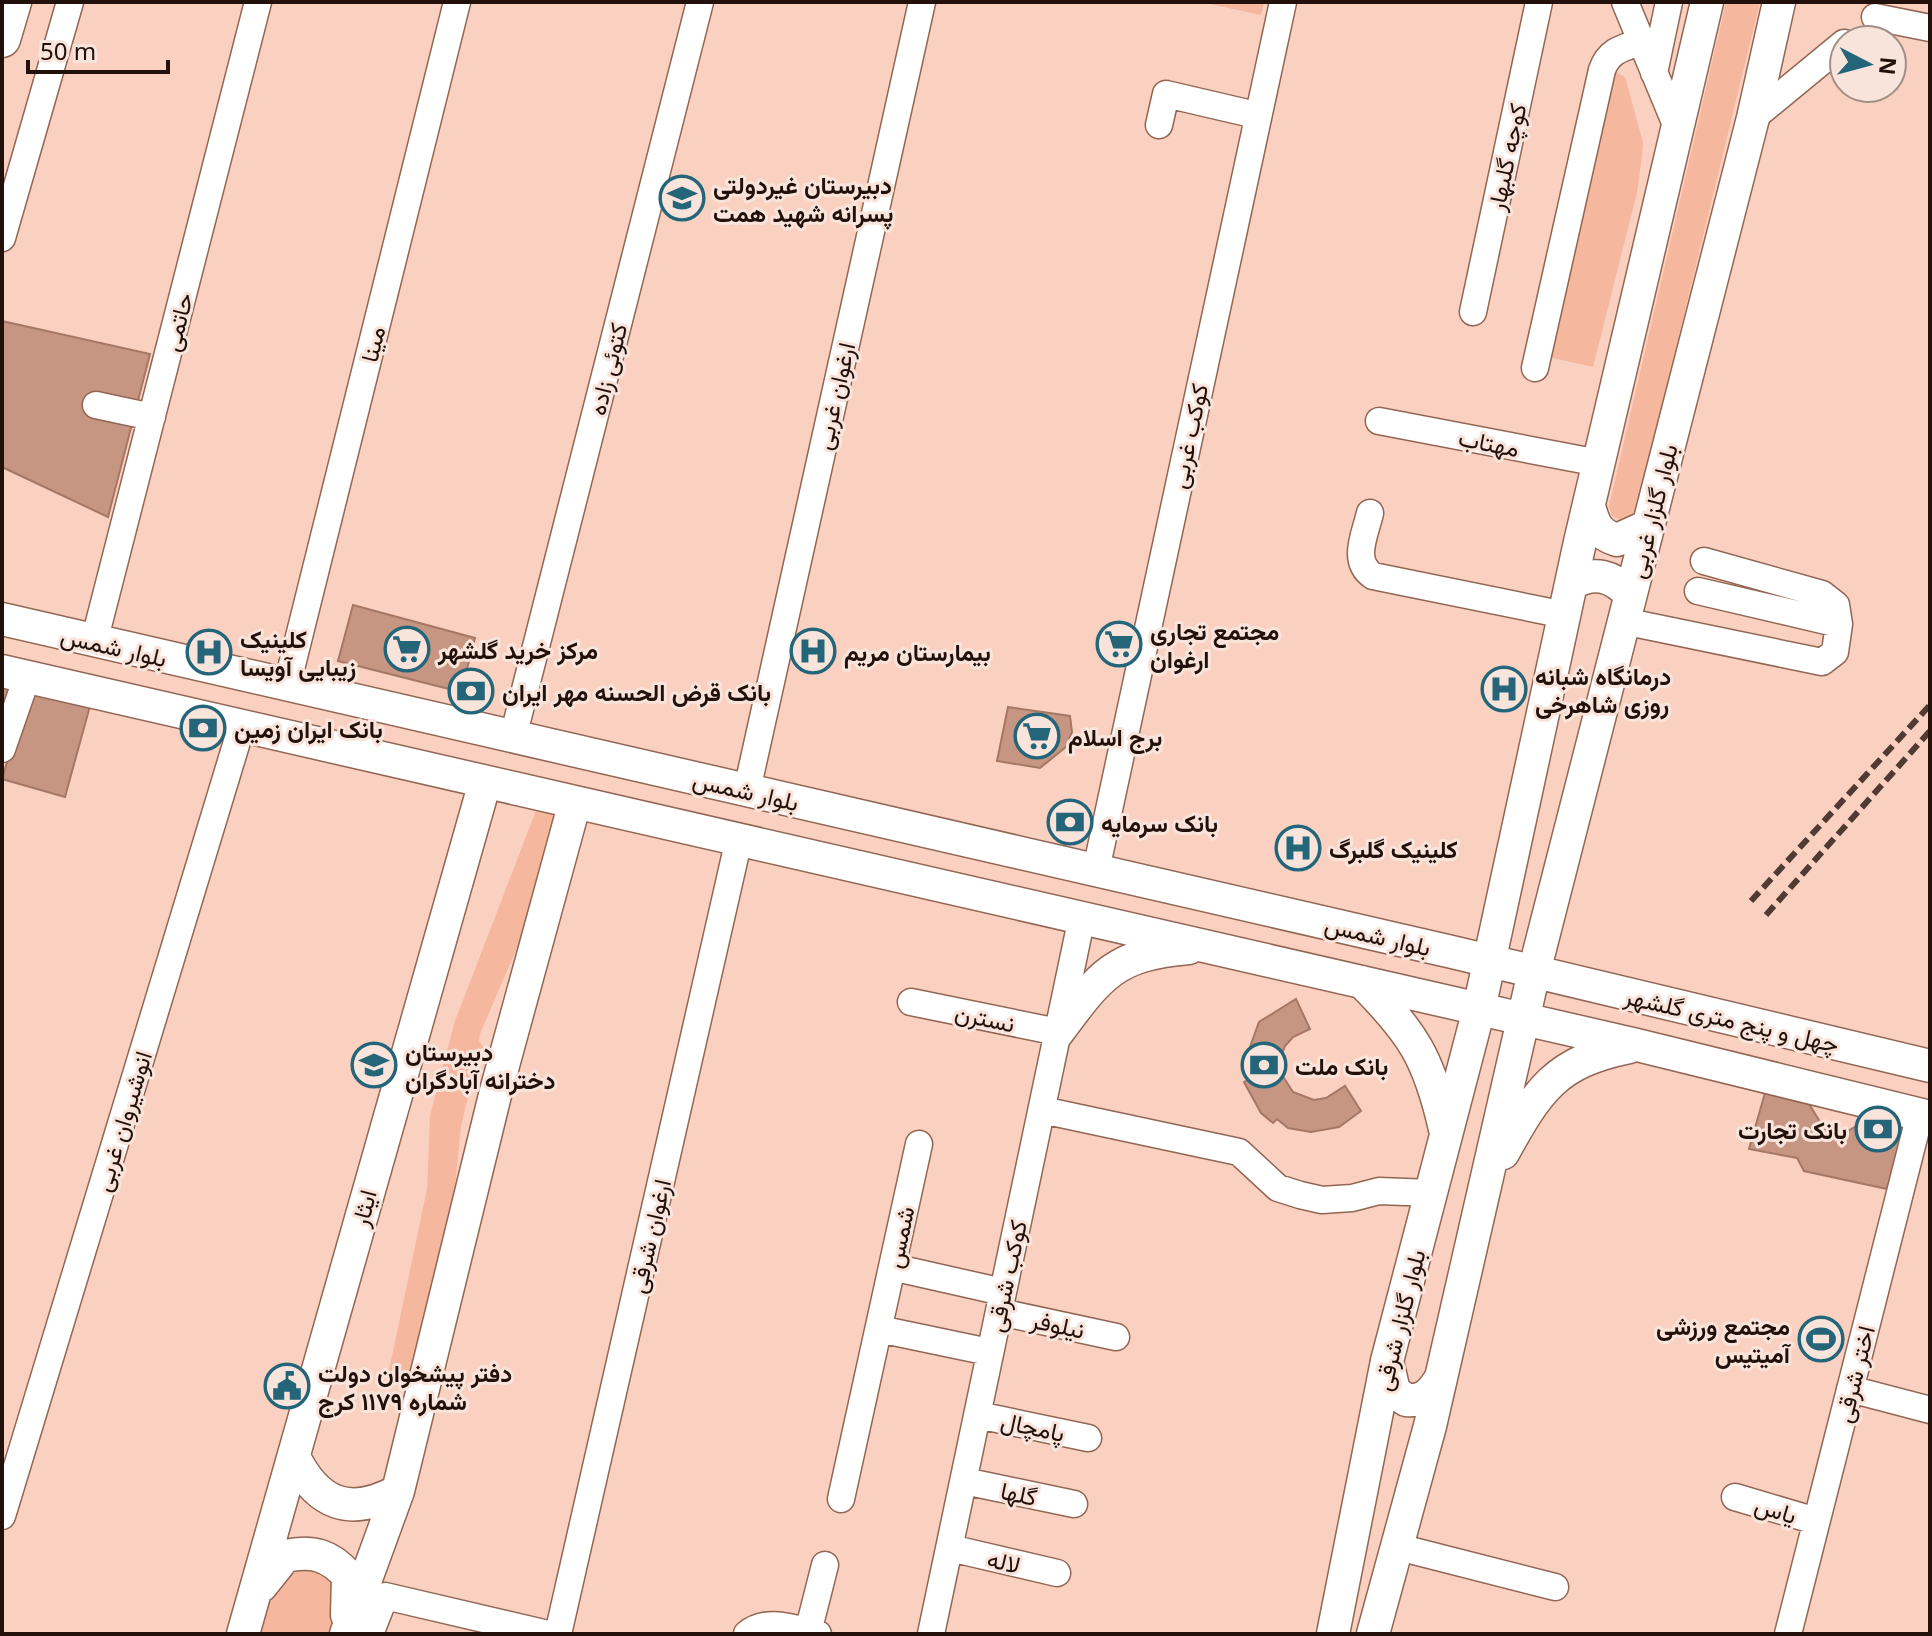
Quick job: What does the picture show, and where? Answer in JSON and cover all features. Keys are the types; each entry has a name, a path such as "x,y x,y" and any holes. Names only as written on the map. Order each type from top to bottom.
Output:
{"highway":[{"path":"2,39 13,2"}],"main road":[{"path":"1479,1009 1589,506 1707,2"},
{"name":"بلوار گلزار غربی","path":"1523,1019 1753,118 1779,2"},
{"path":"1589,506 1595,528 1617,540 1648,526"},
{"path":"1572,583 1588,575 1605,576 1627,608"},
{"name":"بلوار شمس","path":"2,619 1534,972"},
{"name":"بلوار شمس","path":"15,674 228,739 485,782 1523,1019"},
{"name":"ایثار","path":"243,1634 485,782"},
{"path":"345,1634 398,1491 496,1091 575,802"},
{"path":"1058,1032 1094,983 1109,970 1135,958 1206,946"},
{"name":"چهل و پنج متری گلشهر","path":"1534,972 1930,1066"},
{"path":"1362,982 1398,1018 1420,1049 1435,1084 1447,1136"},
{"name":"بلوار گلزار شرقی","path":"1333,1634 1353,1546 1362,1481 1387,1361 1479,1009"},
{"path":"1373,1634 1414,1489 1523,1019 1925,1116"},
{"path":"1482,1195 1526,1113 1547,1086 1568,1067 1591,1054 1637,1045"},
{"path":"1387,1361 1394,1391 1406,1400 1423,1399 1432,1393 1441,1378"},
{"path":"1362,1481 1374,1451 1393,1440 1402,1442 1412,1451 1414,1489"},
{"path":"294,1457 305,1480 325,1497 349,1506 375,1504 398,1491"},
{"path":"253,1600 269,1573 285,1556 321,1555 336,1562 348,1576 350,1597 345,1634"}],"street":[{"path":"2,238 70,2"},
{"name":"حاتمی","path":"94,642 258,2"},
{"name":"مینا","path":"287,685 457,2"},
{"name":"کتوئی زاده","path":"513,737 700,2"},
{"name":"ارغوان غربی","path":"747,790 922,2"},
{"name":"کوکب غربی","path":"1096,870 1256,115 1283,2"},
{"name":"کوچه گلبهار","path":"1473,312 1539,2"},
{"path":"1625,2 1679,132"},
{"path":"1654,73 1669,2"},
{"path":"1873,9 1930,28"},
{"path":"1535,368 1606,58 1641,42"},
{"path":"1753,118 1828,56"},
{"path":"1159,125 1166,94 1256,115"},
{"path":"96,405 152,417"},
{"name":"مهتاب","path":"1379,421 1599,463"},
{"path":"1370,513 1359,560 1373,576 1565,615"},
{"path":"1627,608 1822,662 1835,652 1839,624 1836,605 1822,594 1704,561"},
{"path":"1698,591 1839,624"},
{"path":"2,749 15,674"},
{"name":"انوشیروان غربی","path":"2,1454 228,739"},
{"name":"انوشیروان غربی","path":"2,1516 228,739"},
{"name":"ارغوان شرقی","path":"558,1634 739,839"},
{"name":"کوکب شرقی","path":"931,1634 1082,917"},
{"name":"نسترن","path":"911,1002 1058,1032"},
{"path":"1042,1110 1239,1152 1278,1188 1322,1200 1352,1198 1379,1191 1432,1193"},
{"name":"اختر شرقی","path":"1788,1634 1850,1389 1925,1116"},
{"name":"شمس","path":"841,1499 919,1144"},
{"name":"نیلوفر","path":"892,1267 1116,1337"},
{"path":"879,1329 989,1352"},
{"path":"1850,1389 1930,1410"},
{"name":"پامچال","path":"978,1415 1088,1438"},
{"name":"گلها","path":"964,1481 1074,1504"},
{"name":"یاس","path":"1735,1497 1816,1521"},
{"path":"1398,1547 1555,1587"},
{"name":"لاله","path":"950,1548 1057,1573"},
{"path":"749,1632 781,1625 813,1633 825,1565"},
{"path":"370,1634 385,1596 548,1634"}],"shaded area":[{"path":"1200,2 1264,2 1261,15"},
{"path":"1726,2 1760,2 1637,508 1633,518 1622,521 1612,516 1609,506"},
{"path":"1612,70 1625,77 1643,142 1637,193 1593,367 1548,357"},
{"path":"537,808 566,814 540,894 480,1034 479,1041 485,1049 471,1085 461,1126 450,1237 415,1382 395,1384 388,1375 427,1189 430,1116 455,1021"},
{"path":"305,1562 333,1575 334,1634 251,1634 278,1575"}],"building":[{"path":"2,321 150,354 108,517 2,467"},
{"name":"مرکز خرید گلشهر","path":"353,605 475,638 461,692 338,661"},
{"path":"2,683 19,688 2,736"},
{"path":"29,689 90,706 65,797 2,779"},
{"name":"برج اسلام","path":"1008,707 1070,716 1072,732 1066,747 1040,768 997,761"},
{"name":"بانک ملت","path":"1296,999 1310,1029 1293,1037 1285,1046 1280,1058 1280,1072 1293,1092 1314,1100 1326,1098 1345,1086 1361,1111 1339,1127 1311,1132 1288,1128 1277,1119 1273,1123 1261,1113 1244,1082 1249,1079 1246,1058 1259,1022"},
{"path":"1767,1086 1790,1091 1788,1099 1809,1104 1825,1130 1841,1135 1868,1119 1890,1125 1900,1141 1887,1189 1804,1171 1797,1158 1749,1149"}],"railway":[{"path":"1751,901 1930,705"},
{"path":"1766,915 1930,731"}],"place":[{"name":"دبیرستان غیردولتی پسرانه شهید همت","path":"682,198"},
{"name":"مجتمع تجاری ارغوان","path":"1119,644"},
{"name":"مرکز خرید گلشهر","path":"407,649"},
{"name":"بیمارستان مریم","path":"813,651"},
{"name":"کلینیک زیبایی آویسا","path":"209,652"},
{"name":"درمانگاه شبانه روزی شاهرخی","path":"1504,689"},
{"name":"بانک قرض الحسنه مهر ایران","path":"471,691"},
{"name":"بانک ایران زمین","path":"203,728"},
{"name":"برج اسلام","path":"1037,736"},
{"name":"بانک سرمایه","path":"1070,822"},
{"name":"کلینیک گلبرگ","path":"1298,848"},
{"name":"دبيرستان دخترانه آبادگران","path":"374,1065"},
{"name":"بانک ملت","path":"1264,1065"},
{"name":"بانک تجارت","path":"1878,1129"},
{"name":"مجتمع ورزشی آمیتیس","path":"1821,1339"},
{"name":"دفتر پیشخوان دولت شماره ۱۱۷۹ کرج","path":"287,1386"}]}
